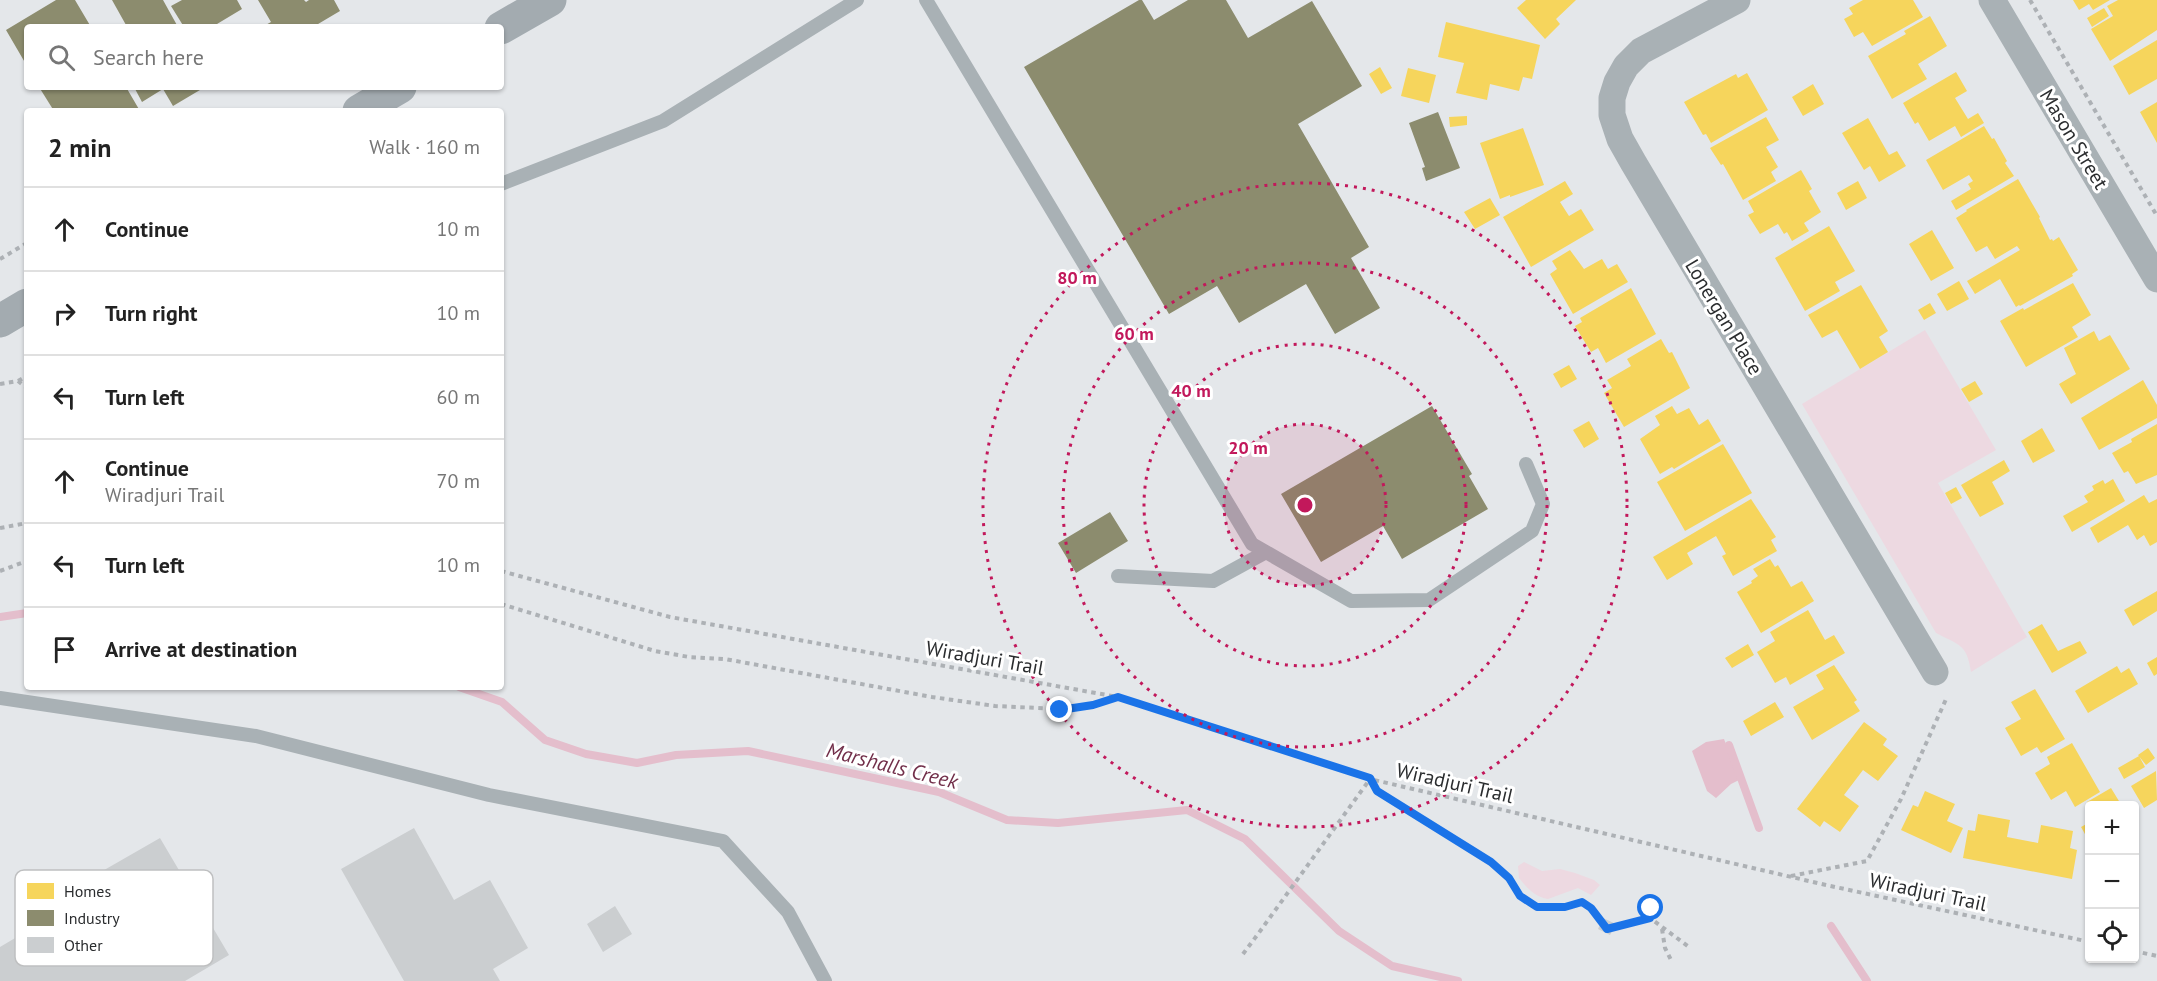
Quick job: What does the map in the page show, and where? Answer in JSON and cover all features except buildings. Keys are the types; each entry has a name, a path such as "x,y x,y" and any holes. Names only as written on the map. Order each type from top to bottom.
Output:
{"highway":[{"path":"504,26 550,0"},
{"path":"364,108 395,90"},
{"path":"0,321 24,307"}],"street":[{"name":"Lonergan Place","path":"1737,0 1641,51 1626,66 1617,82 1612,98 1612,115 1620,139 1633,162 1935,672"},
{"name":"Mason Street","path":"1992,0 2157,279"}],"lane":[{"path":"504,182 663,121 857,0"},
{"path":"926,0 1252,544 1351,601 1429,600 1532,531 1543,504 1526,464"},
{"path":"1118,576 1213,581 1266,552"},
{"path":"0,698 256,736 489,795 723,841 788,912 825,981"}],"path":[{"path":"2030,0 2157,216"},
{"path":"0,259 24,245"},
{"path":"0,384 24,378"},
{"path":"18,381 24,386"},
{"path":"0,528 24,524"},
{"path":"0,571 24,562"},
{"name":"Wiradjuri Trail","path":"504,572 670,617 1118,697 1370,778 1826,885 2085,941"},
{"path":"504,605 655,651 689,657 725,659 932,697 995,706 1060,710 1093,705 1118,697"},
{"path":"1790,876 1867,861 1901,799 1947,697"},
{"path":"1242,954 1370,778 1377,791 1491,862 1509,878 1520,896 1537,907 1565,907 1582,902 1591,908 1607,929 1650,918"},
{"path":"1650,918 1656,898"},
{"path":"1650,918 1689,947"},
{"path":"1662,927 1665,948 1672,962"},
{"path":"2139,952 2157,956"}],"shaded area":[{"path":"1925,330 1996,450 1938,483 2027,637 1971,672 1964,650 1956,643 1936,633 1802,404"},
{"path":"1724,739 1739,780 1716,798 1707,791 1692,751 1706,742"},
{"path":"1524,862 1542,871 1560,869 1575,873 1594,880 1600,885 1591,895 1578,888 1548,899 1543,898 1532,892 1519,878 1518,866"}],"waterway":[{"name":"Marshalls Creek","path":"0,617 24,613"},
{"name":"Marshalls Creek","path":"468,690 502,702 545,740 586,754 637,763 676,755 748,751 939,792 1007,820 1058,823 1187,810 1245,839 1339,931 1392,966 1458,981"},
{"path":"1729,745 1759,828"},
{"path":"1831,926 1867,981"}],"route":[{"path":"1060,710 1093,705 1118,697 1370,778 1377,791 1491,862 1509,878 1520,896 1537,907 1565,907 1582,902 1591,908 1607,929 1650,918 1651,908"}]}
